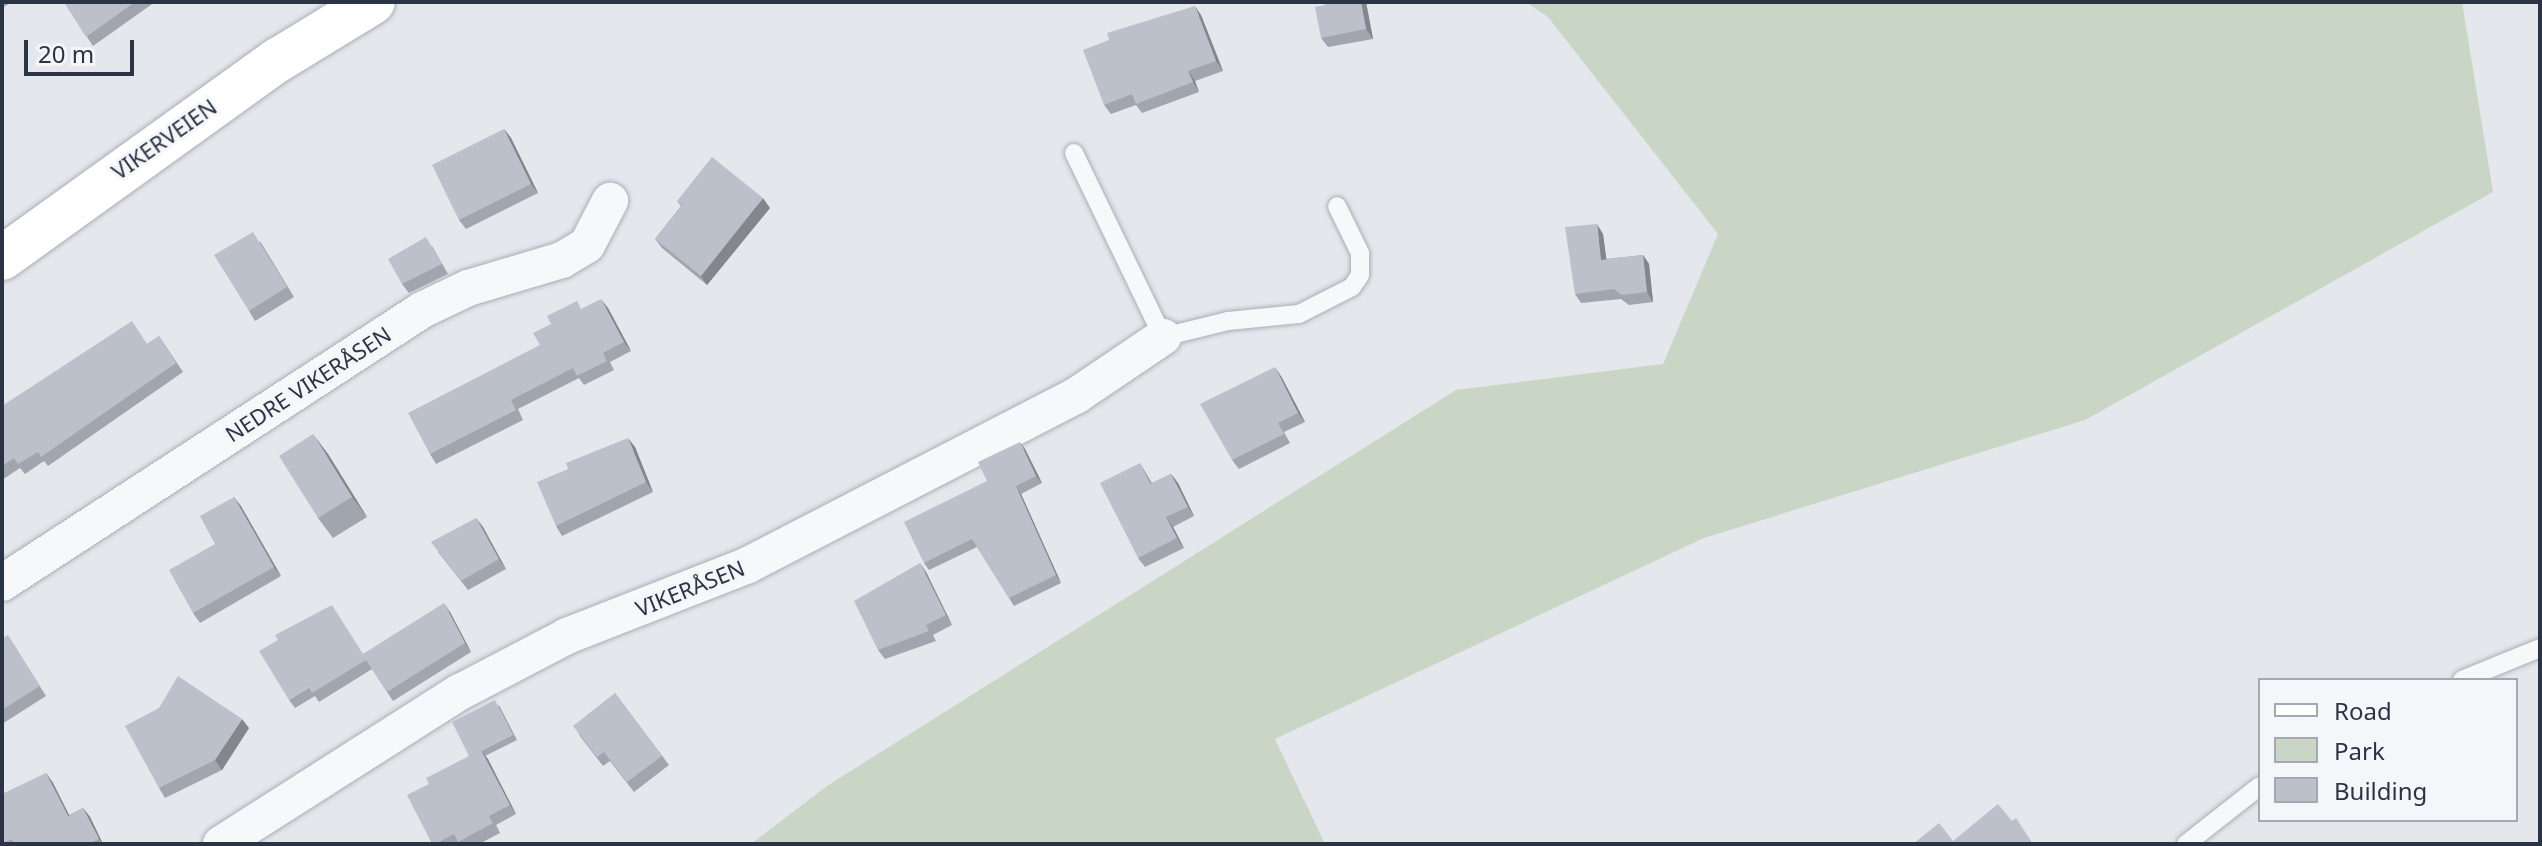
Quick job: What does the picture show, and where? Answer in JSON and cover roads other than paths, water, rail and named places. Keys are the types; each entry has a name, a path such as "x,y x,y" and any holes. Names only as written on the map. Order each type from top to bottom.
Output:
{"main road":[{"name":"VIKERVEIEN","path":"2,258 278,60 373,2"}],"street":[{"name":"NEDRE VIKERÅSEN","path":"2,583 422,310 468,288 562,260 587,245 610,201"},
{"name":"VIKERÅSEN","path":"221,844 460,692 567,636 748,565 1077,395 1163,337"}],"lane":[{"path":"1074,153 1163,337 1228,321 1299,314 1352,287 1360,275 1360,253 1337,206"},
{"path":"2467,678 2540,648"},
{"path":"2186,844 2258,788"}]}
